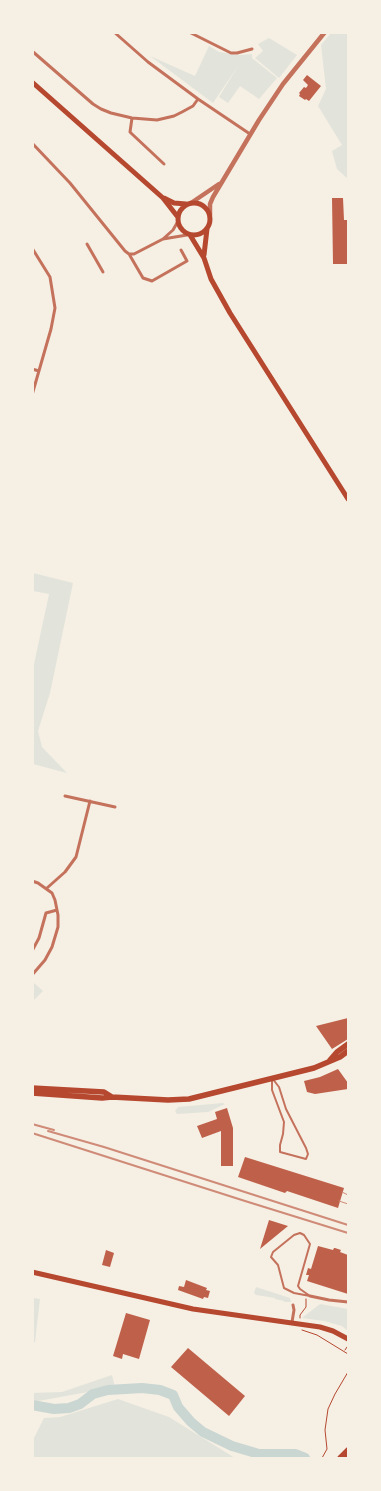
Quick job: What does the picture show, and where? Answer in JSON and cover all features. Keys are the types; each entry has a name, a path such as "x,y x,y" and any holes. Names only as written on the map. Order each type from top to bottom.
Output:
{"highway":[{"path":"329,1061 348,1044"},
{"path":"32,1093 102,1098 189,1099 314,1068 348,1051"},
{"path":"32,1088 104,1092 112,1097"},
{"path":"340,1458 348,1450"}],"main road":[{"path":"32,82 163,198 177,220 179,227 189,235 204,258 211,279 230,313 348,498"},
{"path":"163,198 174,203 204,206 210,215 204,258"},
{"path":"177,220 180,210 189,203"},
{"path":"189,235 199,235 207,229"},
{"path":"32,1272 193,1309 292,1322 326,1329 348,1339"}],"street":[{"path":"114,32 148,62 250,134"},
{"path":"189,32 231,53 245,52 252,49"},
{"path":"210,215 210,204 250,134 278,91 325,32"},
{"path":"32,51 101,110 132,118 157,120 174,116 189,109 198,99"},
{"path":"132,118 130,132 164,164"},
{"path":"32,144 70,183 129,254 143,278 152,281 187,262 181,250"},
{"path":"189,203 206,194 222,181"},
{"path":"129,254 134,254 163,239 172,230 177,220"},
{"path":"163,239 189,235"},
{"path":"87,244 103,272"},
{"path":"32,248 50,277 55,308 51,329 32,394"},
{"path":"32,369 39,372"},
{"path":"65,796 115,807"},
{"path":"47,888 65,872 76,857 90,801"},
{"path":"32,881 47,888 55,900 58,927 52,947 45,960 32,975"},
{"path":"32,951 39,938 46,913 57,910"},
{"path":"310,1296 348,1302"},
{"path":"292,1322 293,1305"}],"lane":[{"path":"272,1078 278,1084 286,1109 306,1148 308,1154 306,1159 280,1152 284,1122 272,1090 272,1078"},
{"path":"300,1233 304,1234 310,1244 298,1286 310,1296 294,1293 284,1288 278,1265 271,1257 273,1252 294,1235 300,1233"}],"path":[{"path":"300,1319 300,1315 306,1307 306,1299"},
{"path":"300,1329 317,1336 348,1354"},
{"path":"344,1351 347,1347"},
{"path":"322,1458 327,1449 325,1430 328,1409 334,1394 348,1372"}],"shaded area":[{"path":"331,33 348,33 348,179 337,169 332,151 342,145 318,106 326,89 321,45"},
{"path":"269,38 297,55 279,78 255,58 263,51 258,44"},
{"path":"209,46 219,52 240,55 252,54 252,58 277,78 259,99 240,86 228,103 219,97 238,66 213,103 150,56 195,76"},
{"path":"33,573 73,583 50,693 38,731 42,747 67,773 33,764 33,669 49,594 33,591"},
{"path":"33,984 43,991 33,1001"},
{"path":"225,1104 208,1112 177,1114 175,1111 178,1107"},
{"path":"256,1287 290,1298 291,1302 256,1295 254,1293"},
{"path":"33,1298 40,1299 35,1342 33,1342"},
{"path":"320,1304 348,1309 348,1331 342,1326 302,1318"},
{"path":"112,1375 115,1387 33,1402 33,1393 62,1392"},
{"path":"118,1399 169,1417 235,1458 33,1458 33,1440 44,1418 60,1417"}],"building":[{"path":"307,75 321,86 309,101 299,96 299,93 308,85 303,80"},
{"path":"332,198 343,198 344,220 348,220 348,264 333,264"},
{"path":"348,1018 348,1039 332,1049 316,1026"},
{"path":"338,1069 348,1083 348,1089 315,1094 307,1092 304,1081 320,1077"},
{"path":"227,1108 233,1128 233,1166 221,1166 221,1131 202,1138 197,1126 217,1119 215,1112"},
{"path":"245,1157 344,1188 338,1208 238,1177"},
{"path":"269,1220 288,1226 260,1249"},
{"path":"318,1246 333,1250 335,1248 348,1255 348,1294 307,1281 309,1275 306,1275 308,1268 311,1269"},
{"path":"106,1250 114,1253 110,1267 102,1265"},
{"path":"186,1280 207,1288 206,1290 210,1291 208,1298 204,1297 203,1299 178,1290 179,1286 184,1287"},
{"path":"126,1313 150,1320 139,1359 123,1354 122,1359 113,1356"},
{"path":"188,1348 245,1396 229,1416 171,1367"}],"waterway":[{"path":"32,1405 54,1409 69,1408 80,1404 93,1394 108,1390 142,1388 160,1390 173,1395 178,1407 203,1432 232,1446 259,1454 295,1454 305,1458"}],"tram line":[{"path":"342,1192 348,1195"},
{"path":"339,1201 348,1204"}],"railway":[{"path":"32,1124 54,1130"},
{"path":"48,1131 348,1225"},
{"path":"32,1133 348,1233"}]}
